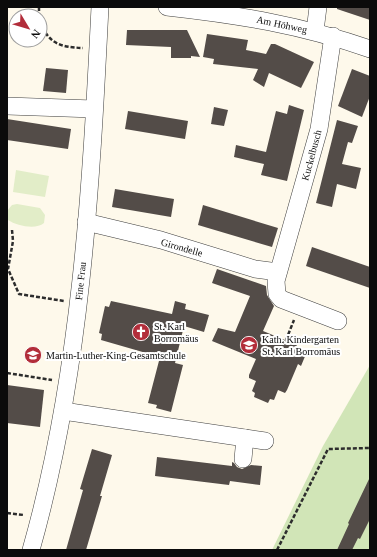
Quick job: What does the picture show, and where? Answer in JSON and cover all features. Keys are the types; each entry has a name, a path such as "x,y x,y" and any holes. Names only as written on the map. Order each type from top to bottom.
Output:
{"street":[{"name":"Fine Frau","path":"31,550 52,472 64,411 78,304 86,222 100,7"},
{"name":"Am Höhweg","path":"167,7 250,17 315,31 370,49"},
{"path":"315,31 318,7"},
{"name":"Kuckelbusch","path":"299,306 281,299 277,294 276,281 319,129 333,36"},
{"path":"7,106 94,109"},
{"name":"Girondelle","path":"86,222 161,240 255,268 278,272"},
{"path":"299,306 338,321"},
{"path":"64,411 266,441"},
{"path":"242,459 245,438"}],"path":[{"path":"48,38 52,41 67,47 89,48"},
{"path":"12,230 13,241 8,269 19,294 78,304"},
{"path":"286,340 299,306"},
{"path":"7,373 68,382"},
{"path":"277,550 328,449 370,448"},
{"path":"7,513 26,515"}],"green space":[{"path":"16,170 49,176 45,197 13,192"},
{"path":"17,204 40,208 45,215 44,223 31,227 16,224 8,220 7,211 12,205"},
{"path":"370,365 370,550 272,550 323,446"}],"building":[{"path":"337,7 370,7 370,20 337,9"},
{"path":"127,30 187,30 200,57 191,56 191,58 171,58 171,47 126,45"},
{"path":"207,34 248,40 246,50 266,54 271,44 275,44 314,62 301,88 269,73 264,87 253,80 258,69 213,64 214,59 203,57"},
{"path":"46,68 68,70 66,93 43,91"},
{"path":"352,69 370,76 370,96 362,117 338,106"},
{"path":"289,105 304,110 287,181 261,175 264,164 234,157 236,145 266,152 276,111 287,114"},
{"path":"214,107 228,110 224,126 211,124"},
{"path":"128,111 188,121 185,139 125,129"},
{"path":"7,119 71,129 68,149 7,140"},
{"path":"337,120 358,126 352,143 348,142 342,164 361,168 356,189 337,184 332,207 316,203"},
{"path":"115,189 174,199 171,217 112,207"},
{"path":"203,205 278,228 272,247 198,225"},
{"path":"312,247 370,267 370,288 306,266"},
{"path":"217,269 266,286 267,295 274,306 263,331 297,345 294,349 306,354 301,366 298,364 285,393 278,390 274,400 270,399 268,403 254,397 255,393 252,391 256,381 249,378 249,375 256,359 212,341 218,328 235,332 250,296 212,283"},
{"name":"St. Karl Borromäus","path":"111,301 172,314 175,301 186,304 185,309 209,315 204,332 184,326 175,363 183,365 171,412 156,408 157,405 148,403 160,357 101,340 102,334 99,333 105,306 109,307"},
{"path":"7,385 44,390 40,427 7,423"},
{"path":"92,449 112,455 100,496 102,496 86,550 66,550 83,490 80,489"},
{"path":"157,457 232,466 232,462 237,467 242,469 251,465 262,466 260,485 230,481 229,485 155,476"},
{"path":"370,477 370,519 360,539 358,538 352,550 337,550 349,524 348,523"}],"place":[{"name":"St. Karl Borromäus","path":"141,332"},
{"name":"Kath. Kindergarten St. Karl Borromäus","path":"249,345"},
{"name":"Martin-Luther-King-Gesamtschule","path":"33,355"}]}
